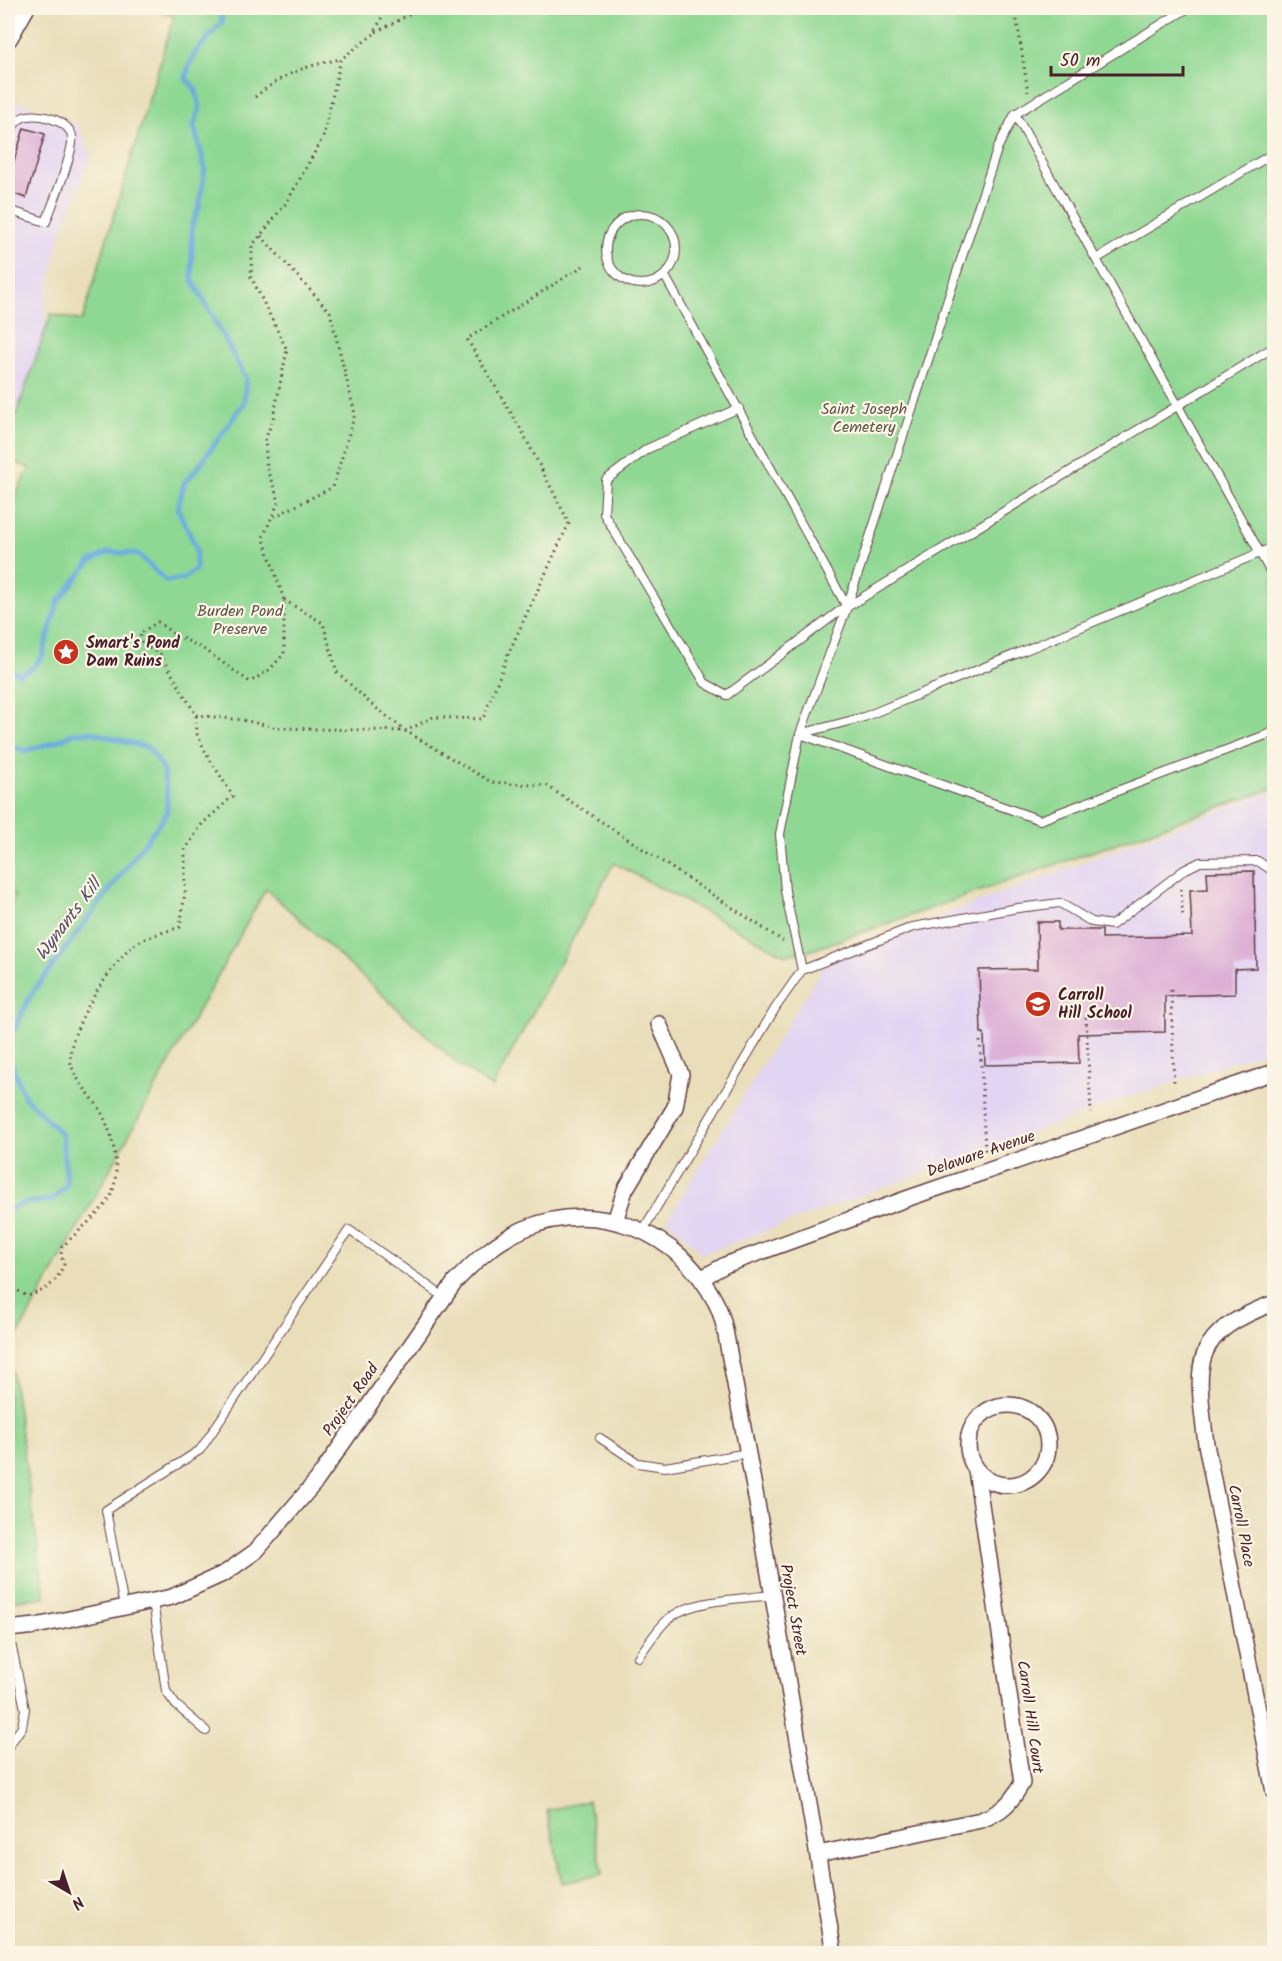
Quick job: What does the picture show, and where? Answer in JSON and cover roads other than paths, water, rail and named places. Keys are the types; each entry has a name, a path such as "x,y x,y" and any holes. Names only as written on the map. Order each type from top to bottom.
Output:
{"street":[{"path":"8,38 25,8"},
{"path":"615,1221 625,1190 675,1107 681,1074 660,1024"},
{"name":"Delaware Avenue","path":"702,1278 725,1265 906,1199 1275,1072"},
{"name":"Project Road","path":"8,1629 36,1626 172,1597 225,1573 256,1551 317,1480 444,1298 479,1257 524,1229 567,1217 615,1221 643,1230 676,1251 702,1278"},
{"name":"Project Street","path":"702,1278 722,1319 748,1454 834,1953"},
{"name":"Carroll Place","path":"1275,1303 1227,1324 1207,1345 1199,1389 1206,1444 1275,1792"},
{"name":"Carroll Hill Court","path":"818,1854 981,1820 999,1813 1012,1801 1022,1783 976,1470 969,1459 969,1432 985,1412 1010,1404 1023,1407 1043,1424 1048,1437 1048,1450 1036,1474 1018,1484 998,1485 986,1479 976,1470"}],"lane":[{"path":"802,970 785,891 780,834 800,734 847,607 998,147 1014,114 1188,8"},
{"path":"1014,114 1275,578"},
{"path":"8,143 13,126 27,116 35,115 65,125 70,130 73,144 46,222 8,210"},
{"path":"1096,259 1275,153"},
{"path":"639,214 652,216 667,226 675,242 676,254 665,276 645,285 633,284 614,273 608,264 606,242 617,223 627,216 639,214"},
{"path":"665,276 847,607"},
{"path":"739,408 647,449 606,480 604,514 705,683 727,695 847,607 1275,347"},
{"path":"800,734 864,717 1275,547"},
{"path":"800,734 1040,820 1275,732"},
{"path":"643,1230 776,1007 802,970 913,927 1018,908 1060,903 1092,922 1112,925 1180,874 1200,862 1258,861 1275,872"},
{"path":"124,1607 106,1510 200,1450 349,1230 444,1298"},
{"path":"600,1438 638,1463 665,1467 748,1454"},
{"path":"638,1657 670,1617 689,1608 772,1595"},
{"path":"153,1601 166,1691 176,1705 206,1731"},
{"path":"8,1629 25,1709 22,1727 8,1747"}],"waterway":[{"name":"Wynants Kill","path":"8,668 19,675 33,668 42,657 58,602 90,562 109,552 138,554 166,581 183,579 196,569 196,548 178,509 184,483 244,403 246,378 192,279 192,225 199,207 205,168 194,126 200,107 195,88 186,79 195,55 222,22 221,8"},
{"name":"Wynants Kill","path":"8,744 25,751 58,741 74,733 91,732 149,748 162,767 167,793 167,813 30,996 12,1035 9,1057 24,1096 62,1135 67,1185 52,1200 25,1203 8,1210"}],"place":[{"name":"Smart's Pond Dam Ruins","path":"66,652"},
{"name":"Carroll Hill School","path":"1038,1004"}],"park label":[{"name":"Saint Joseph Cemetery","path":"864,418"},
{"name":"Burden Pond Preserve","path":"240,620"}]}
